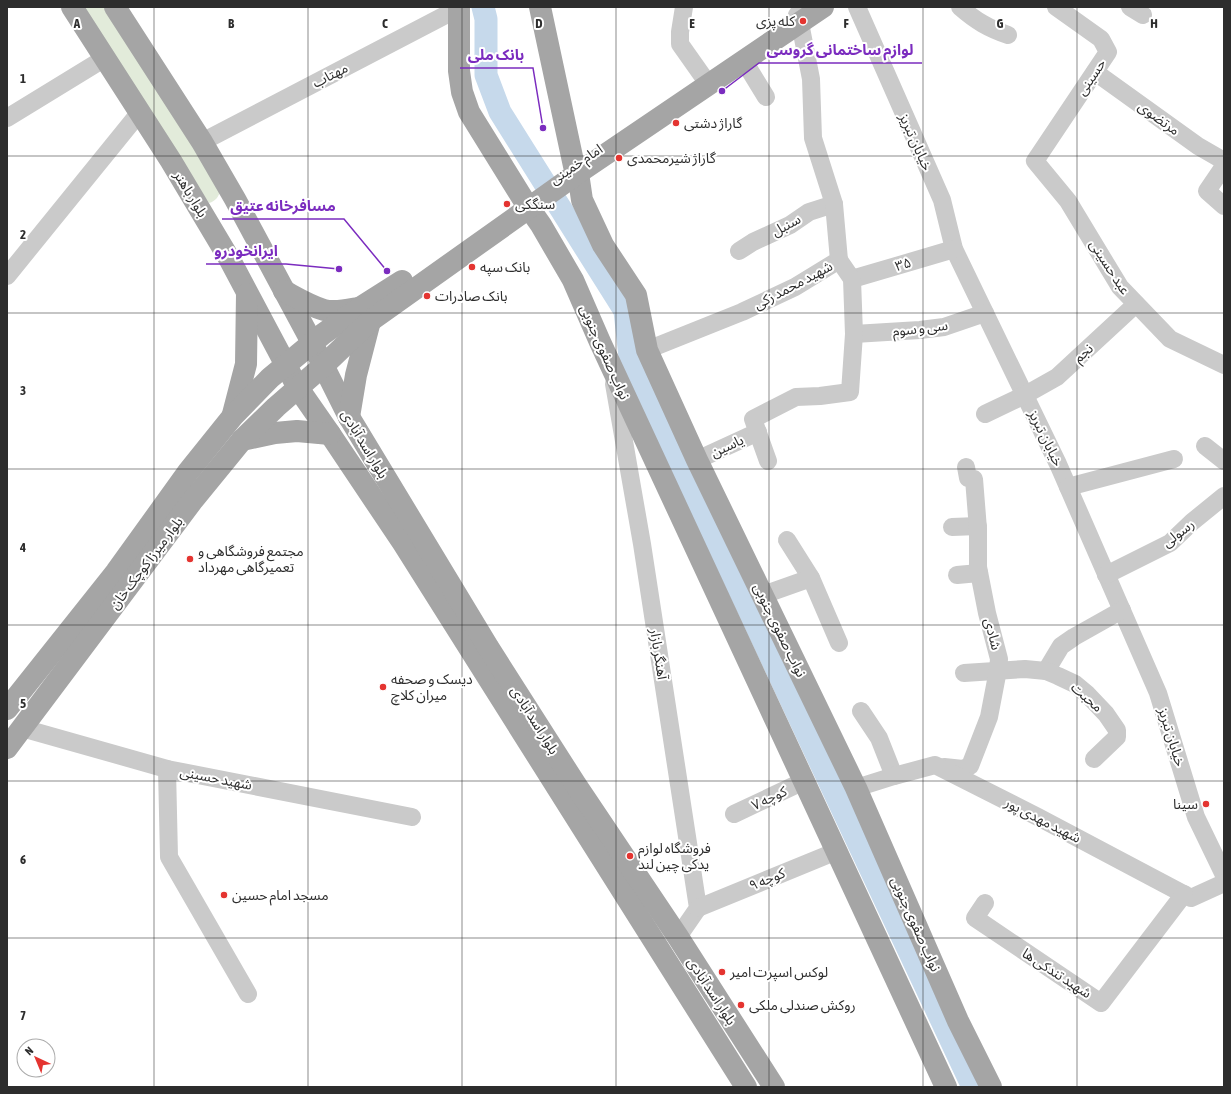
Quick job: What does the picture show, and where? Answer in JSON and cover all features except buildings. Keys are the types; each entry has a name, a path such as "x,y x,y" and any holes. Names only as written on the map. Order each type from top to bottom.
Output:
{"main road":[{"name":"بلوار باهنر","path":"72,7 171,161 206,219 230,260 298,388"},
{"path":"115,7 202,142 235,199 312,343"},
{"name":"نواب صفوی جنوبی","path":"540,7 572,172 582,200 603,245 636,295 647,350 697,460 856,788 958,1020 991,1087"},
{"name":"امام خمینی","path":"298,388 323,366 382,295 530,201 802,15 823,7"},
{"name":"نواب صفوی جنوبی","path":"459,8 459,71 462,92 469,112 530,201 541,225 572,280 946,1087"},
{"name":"امام خمینی","path":"706,81 744,61 802,15"},
{"path":"206,219 216,219 224,215 231,209 235,199"},
{"path":"284,291 304,302 325,310 365,314 349,417"},
{"path":"233,416 246,364 247,293"},
{"name":"امام خمینی","path":"285,365 323,334 365,314"},
{"name":"بلوار اسد آبادی","path":"312,343 349,417 488,647 576,784 678,936 774,1087"},
{"name":"بلوار میرزا کوچک خان","path":"7,748 184,495 233,416 285,365"},
{"name":"بلوار اسد آبادی","path":"298,388 403,543 746,1087"},
{"name":"بلوار میرزا کوچک خان","path":"7,709 116,572 184,495 276,407 298,388"},
{"path":"242,440 275,433 297,431 330,434"},
{"path":"704,1020 724,1008"}],"street":[{"path":"684,7 680,32 680,44 706,81"},
{"name":"خیابان تبریز","path":"857,7 942,200 954,248 1068,487 1158,693 1196,816 1224,875"},
{"path":"960,7 978,22 1008,35"},
{"name":"حسینی","path":"1035,161 1108,52 1101,39 1078,13 1056,7"},
{"name":"مهتاب","path":"202,142 459,8"},
{"name":"شهید محمد زکی","path":"647,350 742,312 795,288 839,260 834,204 813,138 811,79 802,15"},
{"path":"7,118 105,58"},
{"path":"744,61 766,97"},
{"name":"مرتضوی","path":"1095,72 1198,146 1224,161"},
{"path":"7,276 140,112"},
{"name":"عبد حسینی","path":"1035,161 1068,201 1120,287 1170,339 1224,365"},
{"path":"1224,166 1207,191 1224,206"},
{"name":"سنبل","path":"739,250 753,242 790,226 809,212 834,204"},
{"name":"۳۵","path":"852,279 954,248"},
{"path":"768,461 753,419 796,397 820,396 850,392 854,334 852,279 839,260"},
{"name":"نجم","path":"985,414 1025,395 1057,377 1136,304"},
{"name":"سی و سوم","path":"854,334 944,327 985,313"},
{"name":"آهنگر بازار","path":"611,366 642,544 698,908"},
{"name":"یاسین","path":"697,460 758,432"},
{"path":"1205,446 1224,461"},
{"path":"1068,487 1174,459"},
{"name":"شادی","path":"935,765 963,769 970,766 989,717 998,670 999,659 987,613 978,567 978,526 974,479 968,478 966,467"},
{"name":"رسولی","path":"1106,574 1170,543 1192,522 1224,496"},
{"path":"952,527 978,526"},
{"path":"787,540 811,578 839,643"},
{"path":"957,575 979,573"},
{"path":"763,595 811,578"},
{"path":"1046,671 1061,646 1122,610"},
{"name":"محبت","path":"964,673 1025,669 1046,671 1075,684 1106,714 1117,730 1117,737 1094,759"},
{"path":"861,711 880,738 894,776"},
{"name":"شهید حسینی","path":"22,728 168,769 412,817"},
{"path":"856,788 935,765"},
{"name":"شهید مهدی پور","path":"935,765 1038,817 1184,894"},
{"path":"168,769 169,857 248,994"},
{"name":"کوچه ۷","path":"734,814 804,781"},
{"name":"کوچه ۹","path":"698,908 837,851"},
{"path":"1184,894 1191,898 1224,883"},
{"name":"شهید تندکی ها","path":"985,903 975,918 1101,1003 1184,894"},
{"path":"678,936 698,908"}],"green space":[{"path":"72,7 115,7 221,190 215,200 209,203"}],"waterway":[{"path":"483,7 486,19 486,75 500,112 625,311 630,357 973,1087"}],"place":[{"name":"کله پزی","path":"803,21"},
{"name":"لوازم ساختمانی گروسی","path":"722,91"},
{"name":"گاراژ دشتی","path":"676,123"},
{"name":"بانک ملی","path":"543,128"},
{"name":"گاراژ شیرمحمدی","path":"619,158"},
{"name":"سنگکی","path":"507,204"},
{"name":"بانک سپه","path":"472,267"},
{"name":"ایرانخودرو","path":"339,269"},
{"name":"مسافرخانه عتیق","path":"387,271"},
{"name":"بانک صادرات","path":"427,296"},
{"name":"مجتمع فروشگاهی و تعمیرگاهی مهرداد","path":"190,559"},
{"name":"دیسک و صحفه میران کلاچ","path":"383,687"},
{"name":"سینا","path":"1206,804"},
{"name":"فروشگاه لوازم یدکی چین لند","path":"630,856"},
{"name":"مسجد امام حسین","path":"224,895"},
{"name":"لوکس اسپرت امیر","path":"722,972"},
{"name":"روکش صندلی ملکی","path":"741,1005"}]}
